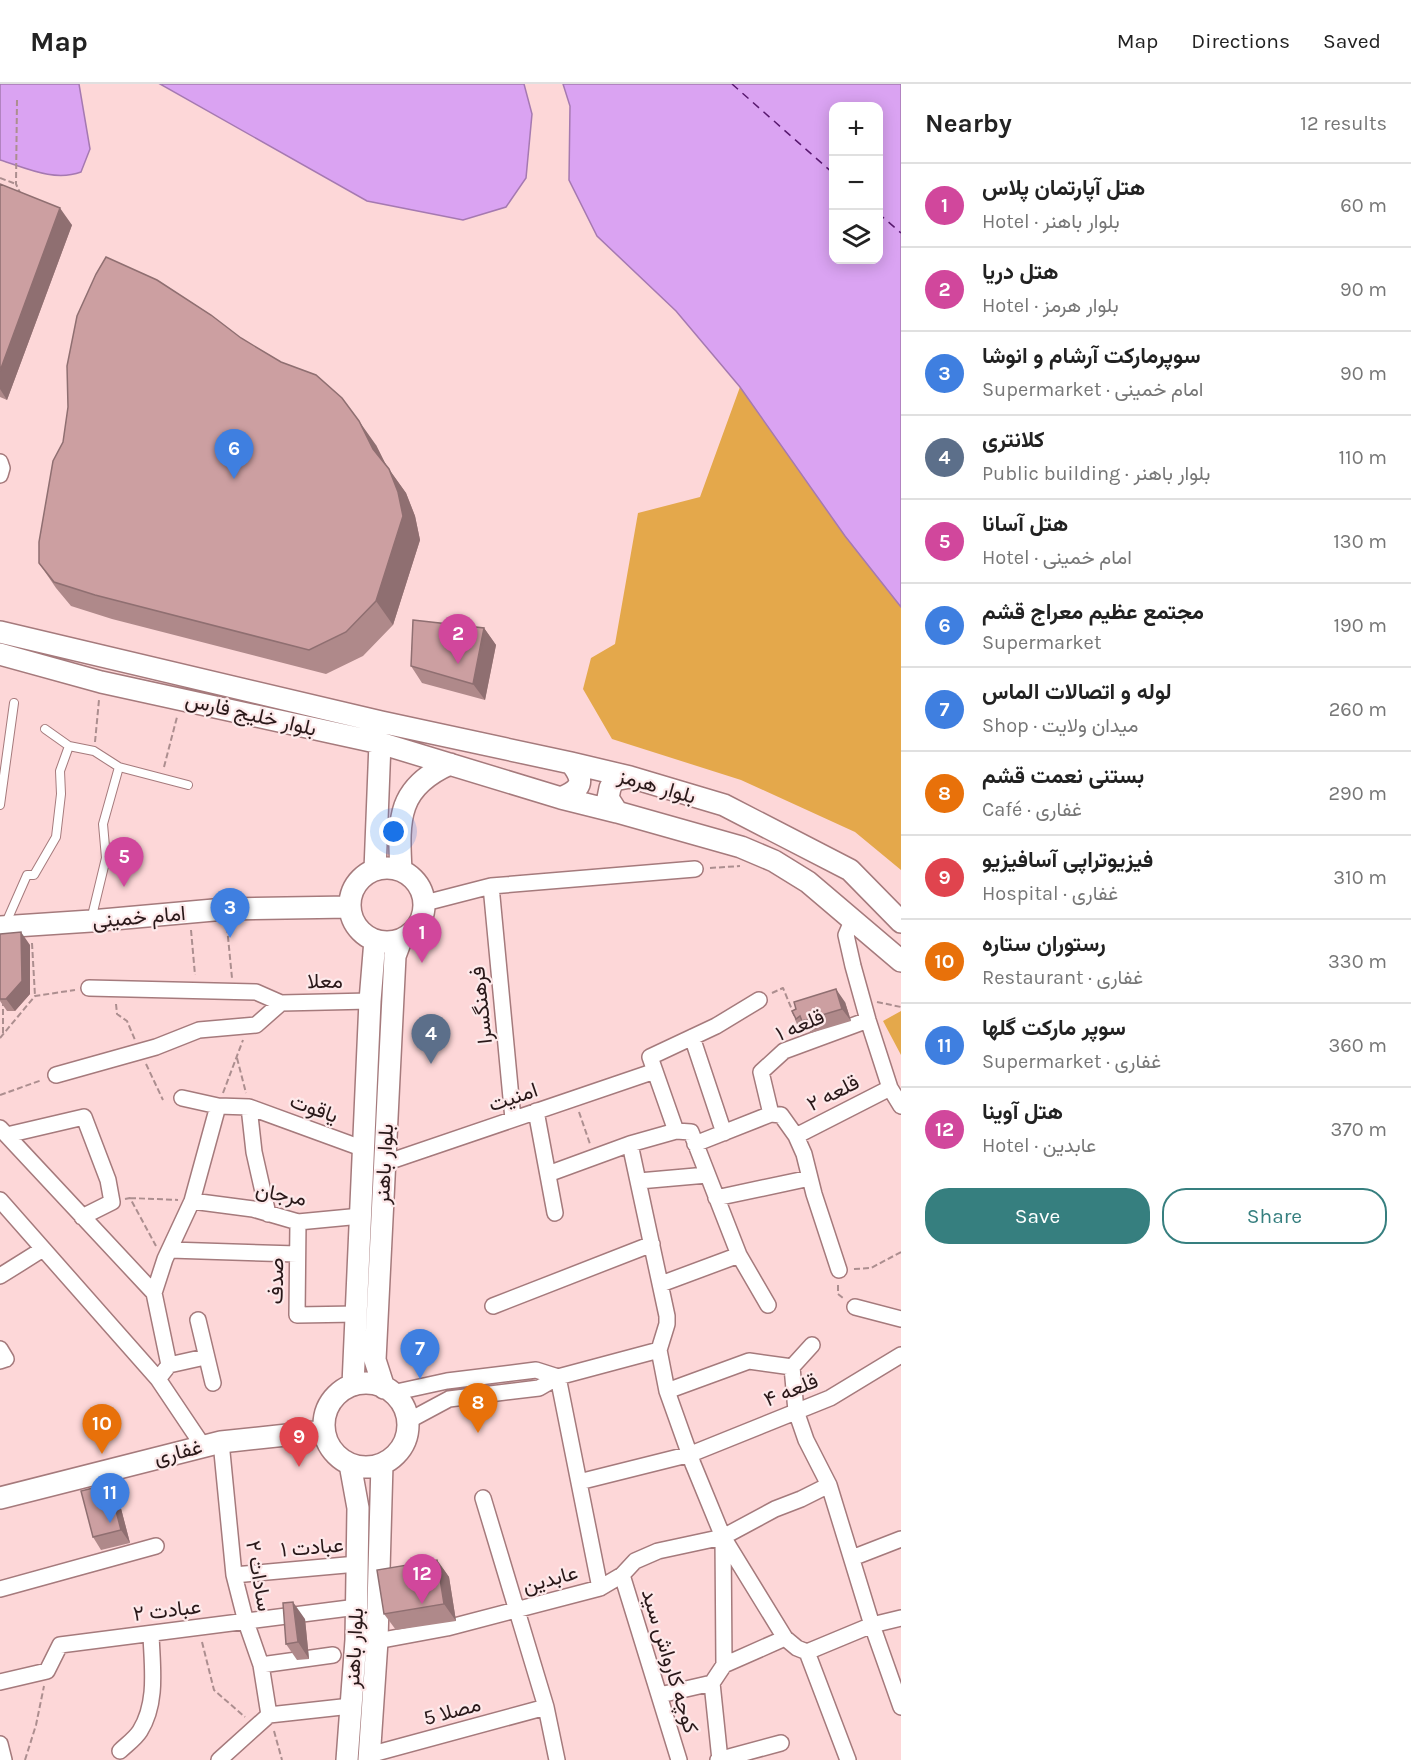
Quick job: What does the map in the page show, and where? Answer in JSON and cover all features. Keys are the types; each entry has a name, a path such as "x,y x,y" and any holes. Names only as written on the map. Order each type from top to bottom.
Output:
{"main road":[{"name":"بلوار خلیج فارس","path":"0,632 381,722"},
{"name":"بلوار خلیج فارس","path":"0,654 101,682 380,743 450,764"},
{"name":"بلوار هرمز","path":"381,722 630,777 724,805 850,870 901,922"},
{"path":"375,870 380,743"},
{"path":"561,798 575,792 580,783 579,772 571,763"},
{"name":"بلوار هرمز","path":"450,764 561,798 741,847 774,861 808,882 901,961"},
{"path":"401,870 399,839 406,801 419,782 433,771 450,764"},
{"path":"617,812 608,798 610,788 614,780 630,777"},
{"path":"392,868 401,870 418,883 423,892 425,903 421,921 416,929 401,940 388,942 375,940 365,935 357,927 352,918 350,898 359,880 375,870 392,868"},
{"name":"امام خمینی","path":"2,927 225,909 350,907"},
{"name":"بلوار باهنر","path":"353,1385 370,1001 375,940"},
{"name":"بلوار باهنر","path":"388,1390 375,1360 395,956 401,940"},
{"path":"374,1384 388,1390 400,1401 408,1421 404,1442 391,1459 382,1464 360,1466 350,1464 333,1451 324,1431 324,1419 328,1408 334,1398 353,1385 374,1384"},
{"name":"غفاری","path":"0,1498 212,1444 324,1431"},
{"name":"بلوار باهنر","path":"347,1760 357,1607 358,1508 350,1464"},
{"name":"بلوار باهنر","path":"369,1758 377,1641 382,1464"}],"street":[{"path":"0,462 2,468 0,475"},
{"path":"425,903 491,886 695,869"},
{"name":"فرهنگسرا","path":"491,886 513,1119"},
{"path":"853,919 846,935 862,1000 890,1088 901,1106"},
{"path":"56,1075 156,1047 199,1030 256,1025 281,1003 256,992 89,988"},
{"path":"676,1131 650,1057 759,1000"},
{"name":"معلا","path":"281,1003 370,1001"},
{"name":"قلعه ۱","path":"771,1114 761,1072 784,1051 868,1020"},
{"path":"692,1037 724,1133"},
{"name":"امنیت","path":"384,1163 655,1071"},
{"name":"قلعه ۲","path":"796,1136 890,1088"},
{"name":"یاقوت","path":"182,1098 218,1106 249,1107 364,1149"},
{"path":"154,1293 167,1256 192,1201 218,1106"},
{"path":"249,1107 254,1152 268,1214"},
{"path":"536,1111 555,1213"},
{"path":"695,1144 771,1114 782,1115 796,1136 804,1154 839,1270"},
{"path":"3,1131 84,1117 108,1180 112,1202 82,1217"},
{"path":"3,1131 154,1293 170,1365"},
{"path":"548,1174 630,1144 676,1131 691,1132 739,1255 768,1305"},
{"path":"630,1144 661,1284 667,1324 658,1350 667,1391 723,1537 785,1638 797,1648 807,1652 872,1625 901,1618"},
{"path":"639,1181 707,1175"},
{"path":"716,1198 810,1178"},
{"path":"0,1200 158,1378 212,1444"},
{"name":"مرجان","path":"192,1201 253,1209 298,1222 361,1216"},
{"name":"صدف","path":"298,1222 297,1315 357,1314"},
{"path":"493,1306 652,1244"},
{"path":"0,1276 43,1248"},
{"path":"167,1256 297,1254"},
{"path":"661,1284 739,1255"},
{"path":"855,1307 901,1319"},
{"path":"198,1320 213,1383"},
{"path":"812,1345 792,1367 796,1411 806,1440 829,1485 872,1625 901,1707"},
{"path":"0,1349 6,1359 0,1361"},
{"path":"408,1421 449,1400 538,1388 558,1377 658,1350"},
{"name":"قلعه ۴","path":"579,1482 690,1454 830,1398 901,1355"},
{"path":"158,1378 170,1365 205,1357"},
{"path":"667,1391 749,1361 792,1367"},
{"path":"388,1390 536,1370 558,1377"},
{"path":"558,1377 600,1588"},
{"name":"سادات ۲","path":"212,1444 234,1575 246,1622 261,1665 269,1715"},
{"name":"عابدین","path":"356,1640 377,1641 447,1628 600,1588 622,1575 635,1561 658,1551 723,1537 775,1509 829,1485"},
{"path":"483,1498 546,1707 557,1760"},
{"path":"723,1537 724,1665"},
{"path":"852,1558 901,1539"},
{"path":"0,1589 156,1546"},
{"name":"عبادت ۱","path":"234,1575 357,1564"},
{"name":"کوچه کارواش سید","path":"622,1575 679,1760"},
{"name":"عبادت ۲","path":"47,1671 60,1646 246,1622 295,1628 357,1607"},
{"path":"295,1628 297,1660"},
{"path":"120,1751 139,1733 150,1711 153,1685 151,1634"},
{"path":"781,1743 719,1760 712,1683 724,1665 785,1638"},
{"path":"807,1652 848,1760"},
{"path":"261,1665 333,1655"},
{"path":"0,1682 47,1671"},
{"path":"660,1695 712,1683"},
{"path":"219,1760 269,1715 351,1706"},
{"name":"مصلا 5","path":"369,1758 546,1707"},
{"path":"0,1744 4,1760"}],"lane":[{"path":"0,805 14,703"},
{"path":"45,729 69,746 94,751 118,767 188,785"},
{"path":"2,927 27,875 34,875 56,837 61,794 60,771 69,746"},
{"path":"91,921 106,858 103,824 118,767"}],"path":[{"path":"17,100 16,184 24,200"},
{"path":"0,178 16,184"},
{"path":"94,751 101,682"},
{"path":"161,778 182,698"},
{"path":"695,869 743,866"},
{"path":"225,909 233,992"},
{"path":"190,912 196,992"},
{"path":"31,925 35,996"},
{"path":"0,1038 35,996 89,988"},
{"path":"759,1000 783,988 805,1043"},
{"path":"3,998 3,1033"},
{"path":"862,1000 901,1007"},
{"path":"218,1106 249,1026"},
{"path":"237,1058 249,1107"},
{"path":"0,1095 56,1075"},
{"path":"574,1098 595,1157"},
{"path":"130,1198 167,1256"},
{"path":"112,1202 130,1198 192,1201"},
{"path":"855,1307 838,1294 839,1270 870,1268 901,1252"},
{"path":"199,1628 214,1690 256,1726"},
{"path":"24,1760 36,1725 47,1671"},
{"path":"269,1715 282,1760"}],"shaded area":[{"path":"0,84 79,84 90,149 81,172 71,175 50,175 0,160"},
{"path":"160,84 524,84 532,114 526,178 506,207 463,220 367,201"},
{"path":"563,84 901,84 901,607 845,536 740,387 676,311 597,236 569,180 570,106"},
{"path":"740,387 845,536 901,607 901,870 855,832 741,780 612,739 583,689 591,658 615,644 638,513 700,497"},
{"path":"901,1011 901,1055 883,1021"}],"building":[{"path":"0,184 60,208 0,371"},
{"path":"106,257 157,280 211,315 241,338 281,362 316,375 342,398 359,421 373,449 389,469 398,492 403,516 376,601 346,632 309,650 95,595 54,582 39,563 39,542 53,461 63,442 68,407 67,366 77,316"},
{"path":"413,620 484,628 473,684 411,666"},
{"path":"21,932 22,981 6,999 0,999 0,934"},
{"path":"836,989 842,1009 802,1021 800,1016 796,1019 792,1011 796,1009 794,1002"},
{"path":"109,1484 121,1530 93,1537 81,1491"},
{"path":"437,1560 444,1604 384,1614 377,1570"},
{"path":"293,1602 298,1642 286,1644 283,1603"}],"ferry route":[{"path":"732,84 829,170"},
{"path":"883,217 901,233"}],"place":[{"name":"مجتمع عظیم معراج قشم","path":"234,479"},
{"name":"هتل دریا","path":"458,664"},
{"name":"هتل آسانا","path":"124,887"},
{"name":"سوپرمارکت آرشام و انوشا","path":"230,938"},
{"name":"هتل آپارتمان پلاس","path":"422,963"},
{"name":"کلانتری","path":"431,1064"},
{"name":"لوله و اتصالات الماس","path":"420,1379"},
{"name":"بستنی نعمت قشم","path":"478,1433"},
{"name":"رستوران ستاره","path":"102,1454"},
{"name":"فیزیوتراپی آسافیزیو","path":"299,1467"},
{"name":"سوپر مارکت گلها","path":"110,1523"},
{"name":"هتل آوینا","path":"422,1604"}]}
